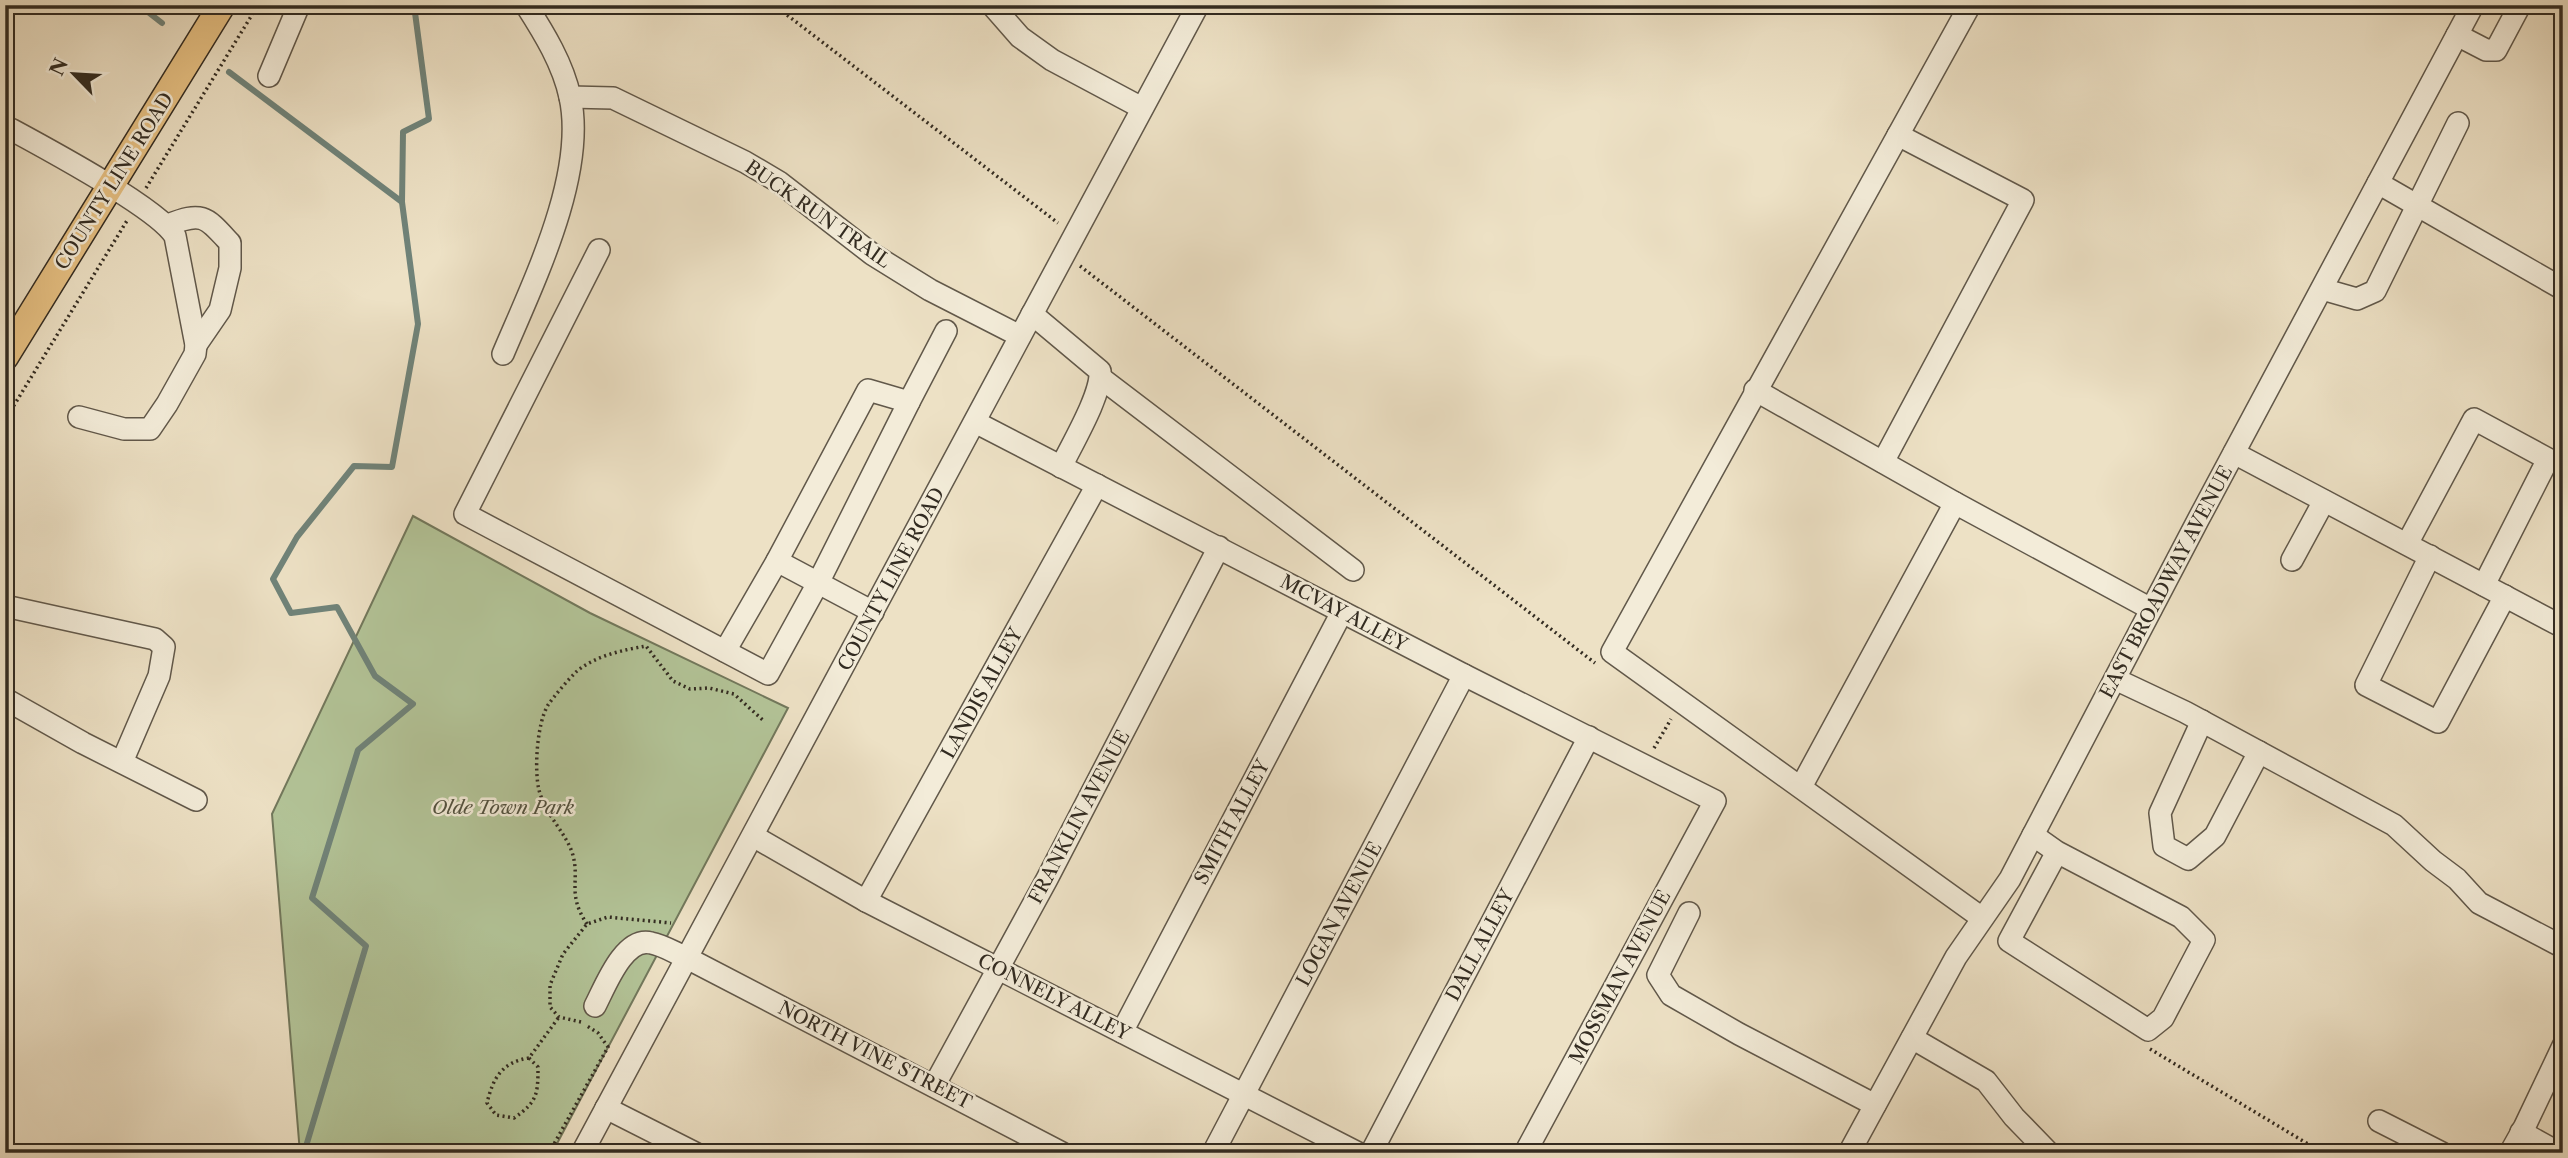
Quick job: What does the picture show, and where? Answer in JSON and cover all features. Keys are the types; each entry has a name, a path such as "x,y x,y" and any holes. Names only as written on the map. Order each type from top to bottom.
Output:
{"main road":[{"name":"COUNTY LINE ROAD","path":"5,357 222,5"}],"street":[{"path":"269,76 299,5"},
{"path":"503,354 540,267 559,210 572,142 570,97 562,72 526,5"},
{"path":"992,5 1020,37 1052,60 1142,108"},
{"name":"COUNTY LINE ROAD","path":"582,1153 1198,5"},
{"path":"1970,5 1612,652 1982,918"},
{"name":"EAST BROADWAY AVENUE","path":"1854,1151 1875,1105 1956,957 2010,879 2473,5"},
{"path":"2457,35 2486,50 2496,50 2520,5"},
{"name":"BUCK RUN TRAIL","path":"570,97 613,98 745,162 779,182 872,254 930,290 1020,336"},
{"path":"2322,289 2357,299 2375,291 2458,123"},
{"path":"5,126 111,187 168,225 175,236 196,345 195,355 150,429 124,429 79,417"},
{"path":"1883,462 2023,200 1898,135"},
{"path":"2378,183 2563,289"},
{"path":"168,225 190,216 209,220 230,243 230,268 220,310 196,345"},
{"path":"598,250 465,514 768,674 818,583 946,331"},
{"path":"1032,314 1100,371 1101,378 1096,393 1061,467"},
{"path":"1101,378 1353,570"},
{"path":"725,651 777,561 868,390 909,402"},
{"path":"1755,390 2151,609"},
{"path":"2407,544 2474,419 2548,459 2484,585"},
{"name":"MCVAY ALLEY","path":"975,422 1464,675 1715,800"},
{"path":"2234,453 2563,627"},
{"name":"LANDIS ALLEY","path":"866,901 1097,485"},
{"path":"2291,560 2324,501"},
{"path":"1801,786 1955,503"},
{"name":"FRANKLIN AVENUE","path":"934,1086 1047,879 1219,547"},
{"path":"2430,556 2366,684 2438,722 2505,596"},
{"path":"777,561 873,612"},
{"path":"5,606 155,639 164,647 159,676 122,762"},
{"name":"SMITH ALLEY","path":"1122,1032 1342,612"},
{"name":"LOGAN AVENUE","path":"1213,1153 1464,675"},
{"path":"2115,678 2202,721 2394,825 2457,879 2479,903 2563,947"},
{"path":"5,699 197,800"},
{"path":"2202,721 2160,813 2164,846 2188,859 2216,836 2259,752"},
{"name":"DALL ALLEY","path":"1371,1153 1589,737"},
{"name":"MOSSMAN AVENUE","path":"1525,1153 1715,800"},
{"path":"2033,835 2057,852 2180,917 2204,940 2163,1018 2148,1030 2009,941 2057,852"},
{"name":"CONNELY ALLEY","path":"753,836 866,901 1358,1153"},
{"path":"1689,913 1658,975 1671,995 1875,1105"},
{"name":"NORTH VINE STREET","path":"595,1006 623,955 635,944 649,942 687,958 1062,1153"},
{"path":"1912,1038 1986,1081 2014,1117 2049,1153"},
{"path":"2510,1153 2563,1046"},
{"path":"606,1108 695,1153"},
{"path":"2379,1121 2442,1153"},
{"path":"2521,1132 2553,1149"}],"path":[{"path":"774,5 1062,226 1074,262 1563,640 1603,668"},
{"path":"587,924 579,913 573,891 575,864 571,849 551,820 539,789 537,754 547,707 577,672 598,659 646,646 673,681 690,689 709,688 734,694 765,722"},
{"path":"1645,764 1672,717"},
{"path":"549,1153 608,1047 598,1032 579,1020 559,1017 550,1007 550,985 563,954 587,924 608,917 671,923"},
{"path":"529,1058 538,1067 538,1086 531,1107 514,1118 496,1115 487,1103 493,1081 514,1060 529,1058 559,1017"},
{"path":"2144,1045 2323,1153"}],"green space":[{"name":"Olde Town Park","path":"413,516 590,613 788,708 552,1153 300,1153 272,814"}],"waterway":[{"path":"139,5 162,23"},
{"path":"402,202 403,132 429,119 414,5"},
{"path":"229,72 402,202 418,324 392,467 354,466 297,537 273,579 291,613 337,607 375,676 413,704 358,750 312,898 366,946 304,1153"}]}
